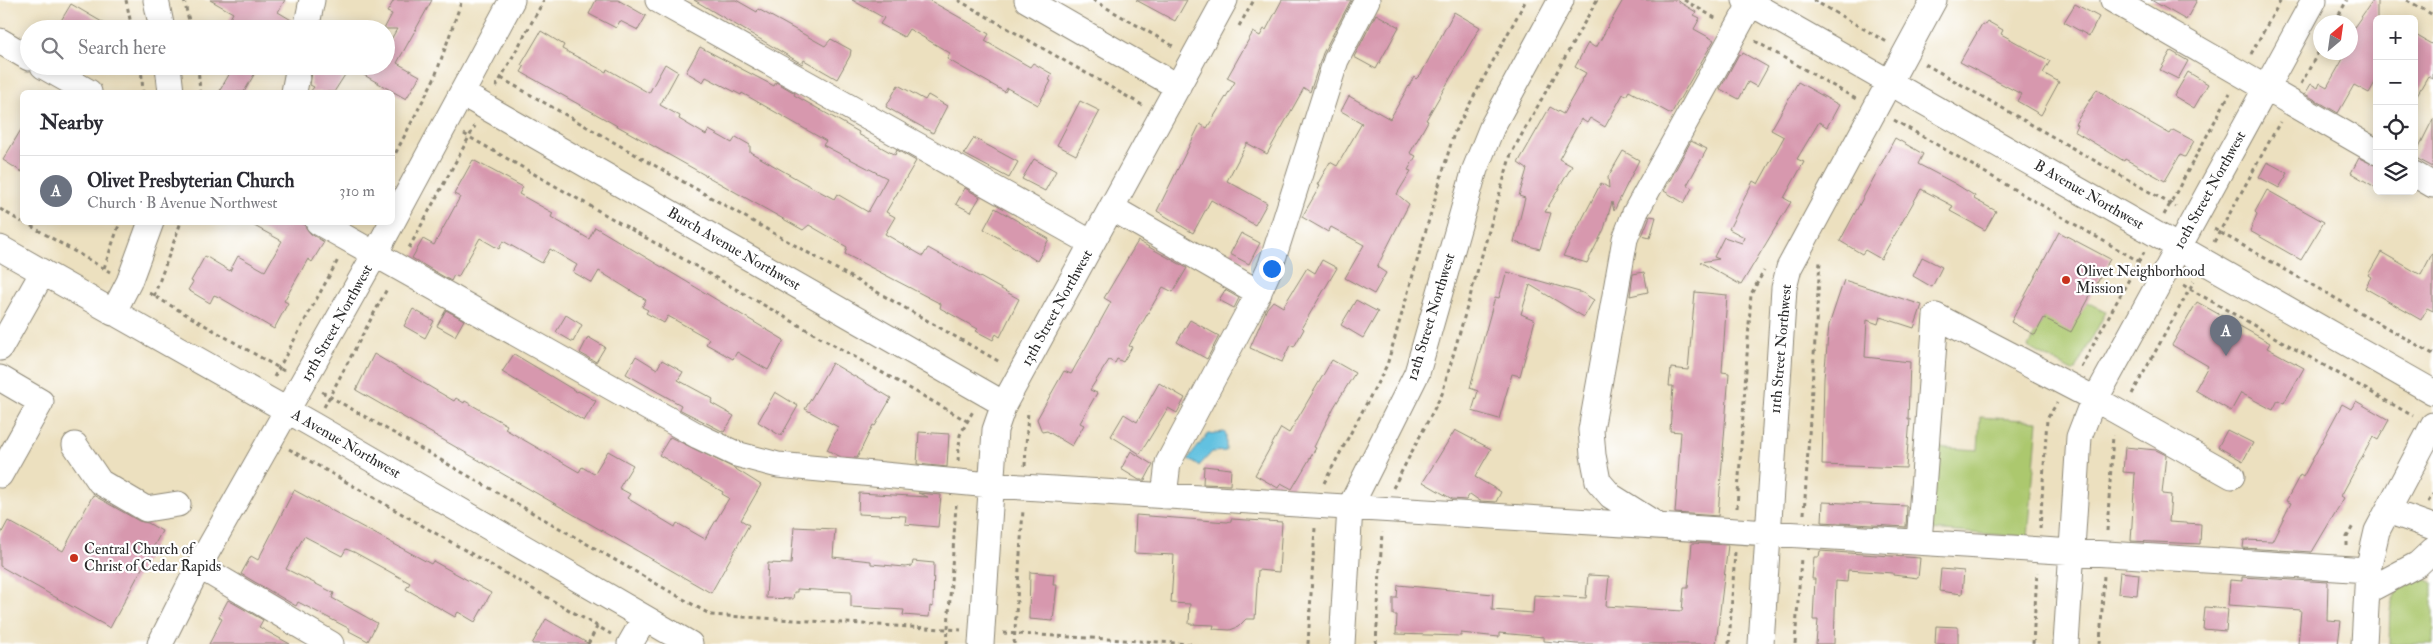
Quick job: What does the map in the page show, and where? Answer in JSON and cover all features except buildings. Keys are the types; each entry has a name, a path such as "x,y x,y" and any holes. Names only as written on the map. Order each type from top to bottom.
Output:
{"street":[{"path":"156,0 160,20"},
{"path":"308,20 312,0"},
{"name":"15th Street Northwest","path":"395,218 512,0"},
{"path":"658,0 1092,244"},
{"path":"1027,0 1178,87"},
{"name":"13th Street Northwest","path":"981,636 995,430 1004,404 1225,0"},
{"path":"1164,496 1168,463 1259,293 1271,265 1336,60 1367,0"},
{"name":"12th Street Northwest","path":"1342,644 1350,508 1417,373 1475,169 1492,127 1561,0"},
{"name":"11th Street Northwest","path":"1761,644 1784,288 1789,268 1934,0"},
{"path":"2113,0 2373,150"},
{"name":"10th Street Northwest","path":"2066,644 2079,437 2095,400 2314,0"},
{"path":"1659,526 1611,496 1598,481 1591,430 1626,239 1634,213 1736,30 1748,2"},
{"name":"B Avenue Northwest","path":"1748,2 2433,392"},
{"path":"0,41 20,53"},
{"path":"59,75 85,90"},
{"path":"169,75 171,90"},
{"path":"294,90 297,75"},
{"name":"Burch Avenue Northwest","path":"463,94 1004,404"},
{"path":"2418,176 2433,185"},
{"path":"1112,208 1259,293"},
{"path":"113,312 129,282 150,225"},
{"path":"323,225 374,256 698,436 736,454 778,465 990,486 2105,554 2368,580 2418,564 2433,550"},
{"name":"15th Street Northwest","path":"160,644 200,566 391,225"},
{"name":"A Avenue Northwest","path":"0,248 288,411 690,644"},
{"path":"0,348 43,272"},
{"path":"1919,542 1936,316 2095,400 2232,476"},
{"path":"0,378 42,402 0,475"},
{"path":"2364,644 2368,580 2377,531 2388,510 2425,422"},
{"path":"75,445 100,482 146,509 178,504"},
{"path":"2388,510 2433,526"},
{"path":"200,566 331,644"},
{"path":"622,640 645,618"}],"path":[{"path":"126,0 130,20"},
{"path":"184,0 189,20"},
{"path":"395,154 435,77 462,0"},
{"path":"492,94 544,0"},
{"path":"958,0 1149,109"},
{"path":"1093,0 1173,46"},
{"path":"1235,34 1254,0"},
{"path":"1308,644 1316,497 1387,365 1454,133 1526,0"},
{"path":"1376,644 1383,510 1442,394 1511,154 1597,0"},
{"path":"1684,0 1861,101"},
{"path":"1813,0 1894,46"},
{"path":"2164,215 2281,0"},
{"path":"2339,15 2347,0"},
{"path":"2407,0 2433,15"},
{"path":"2212,247 2314,60"},
{"path":"1921,62 2181,210"},
{"path":"142,75 143,90"},
{"path":"199,75 200,90"},
{"path":"501,78 1000,362"},
{"path":"1887,127 1895,114"},
{"path":"1887,116 2145,264"},
{"path":"457,130 967,421"},
{"path":"0,209 20,220"},
{"path":"28,225 112,272"},
{"path":"104,268 119,225"},
{"path":"154,296 180,225"},
{"path":"2208,225 2433,354"},
{"path":"274,377 349,241"},
{"path":"1795,644 1821,251"},
{"path":"2100,644 2113,427 2197,274"},
{"path":"2176,281 2425,422"},
{"path":"146,291 286,372"},
{"path":"318,390 711,615 948,630 981,636 1015,634 1192,644"},
{"path":"1014,644 1028,410 1032,401"},
{"path":"947,644 960,435 974,408"},
{"path":"286,448 622,640"},
{"path":"588,644 598,627"}],"green space":[{"path":"2087,302 2106,312 2074,372 2028,347 2044,318"},
{"path":"1980,417 2038,421 2028,537 1929,530 1933,447 1978,450"},
{"path":"2425,579 2433,583 2433,644 2389,644 2390,610 2396,594 2411,583"}],"water":[{"path":"1224,432 1226,434 1226,451 1212,452 1199,466 1188,459 1208,434"}],"place":[{"name":"Olivet Neighborhood Mission","path":"2066,280"},
{"name":"Olivet Presbyterian Church","path":"2226,356"},
{"name":"Central Church of Christ of Cedar Rapids","path":"74,558"}]}
